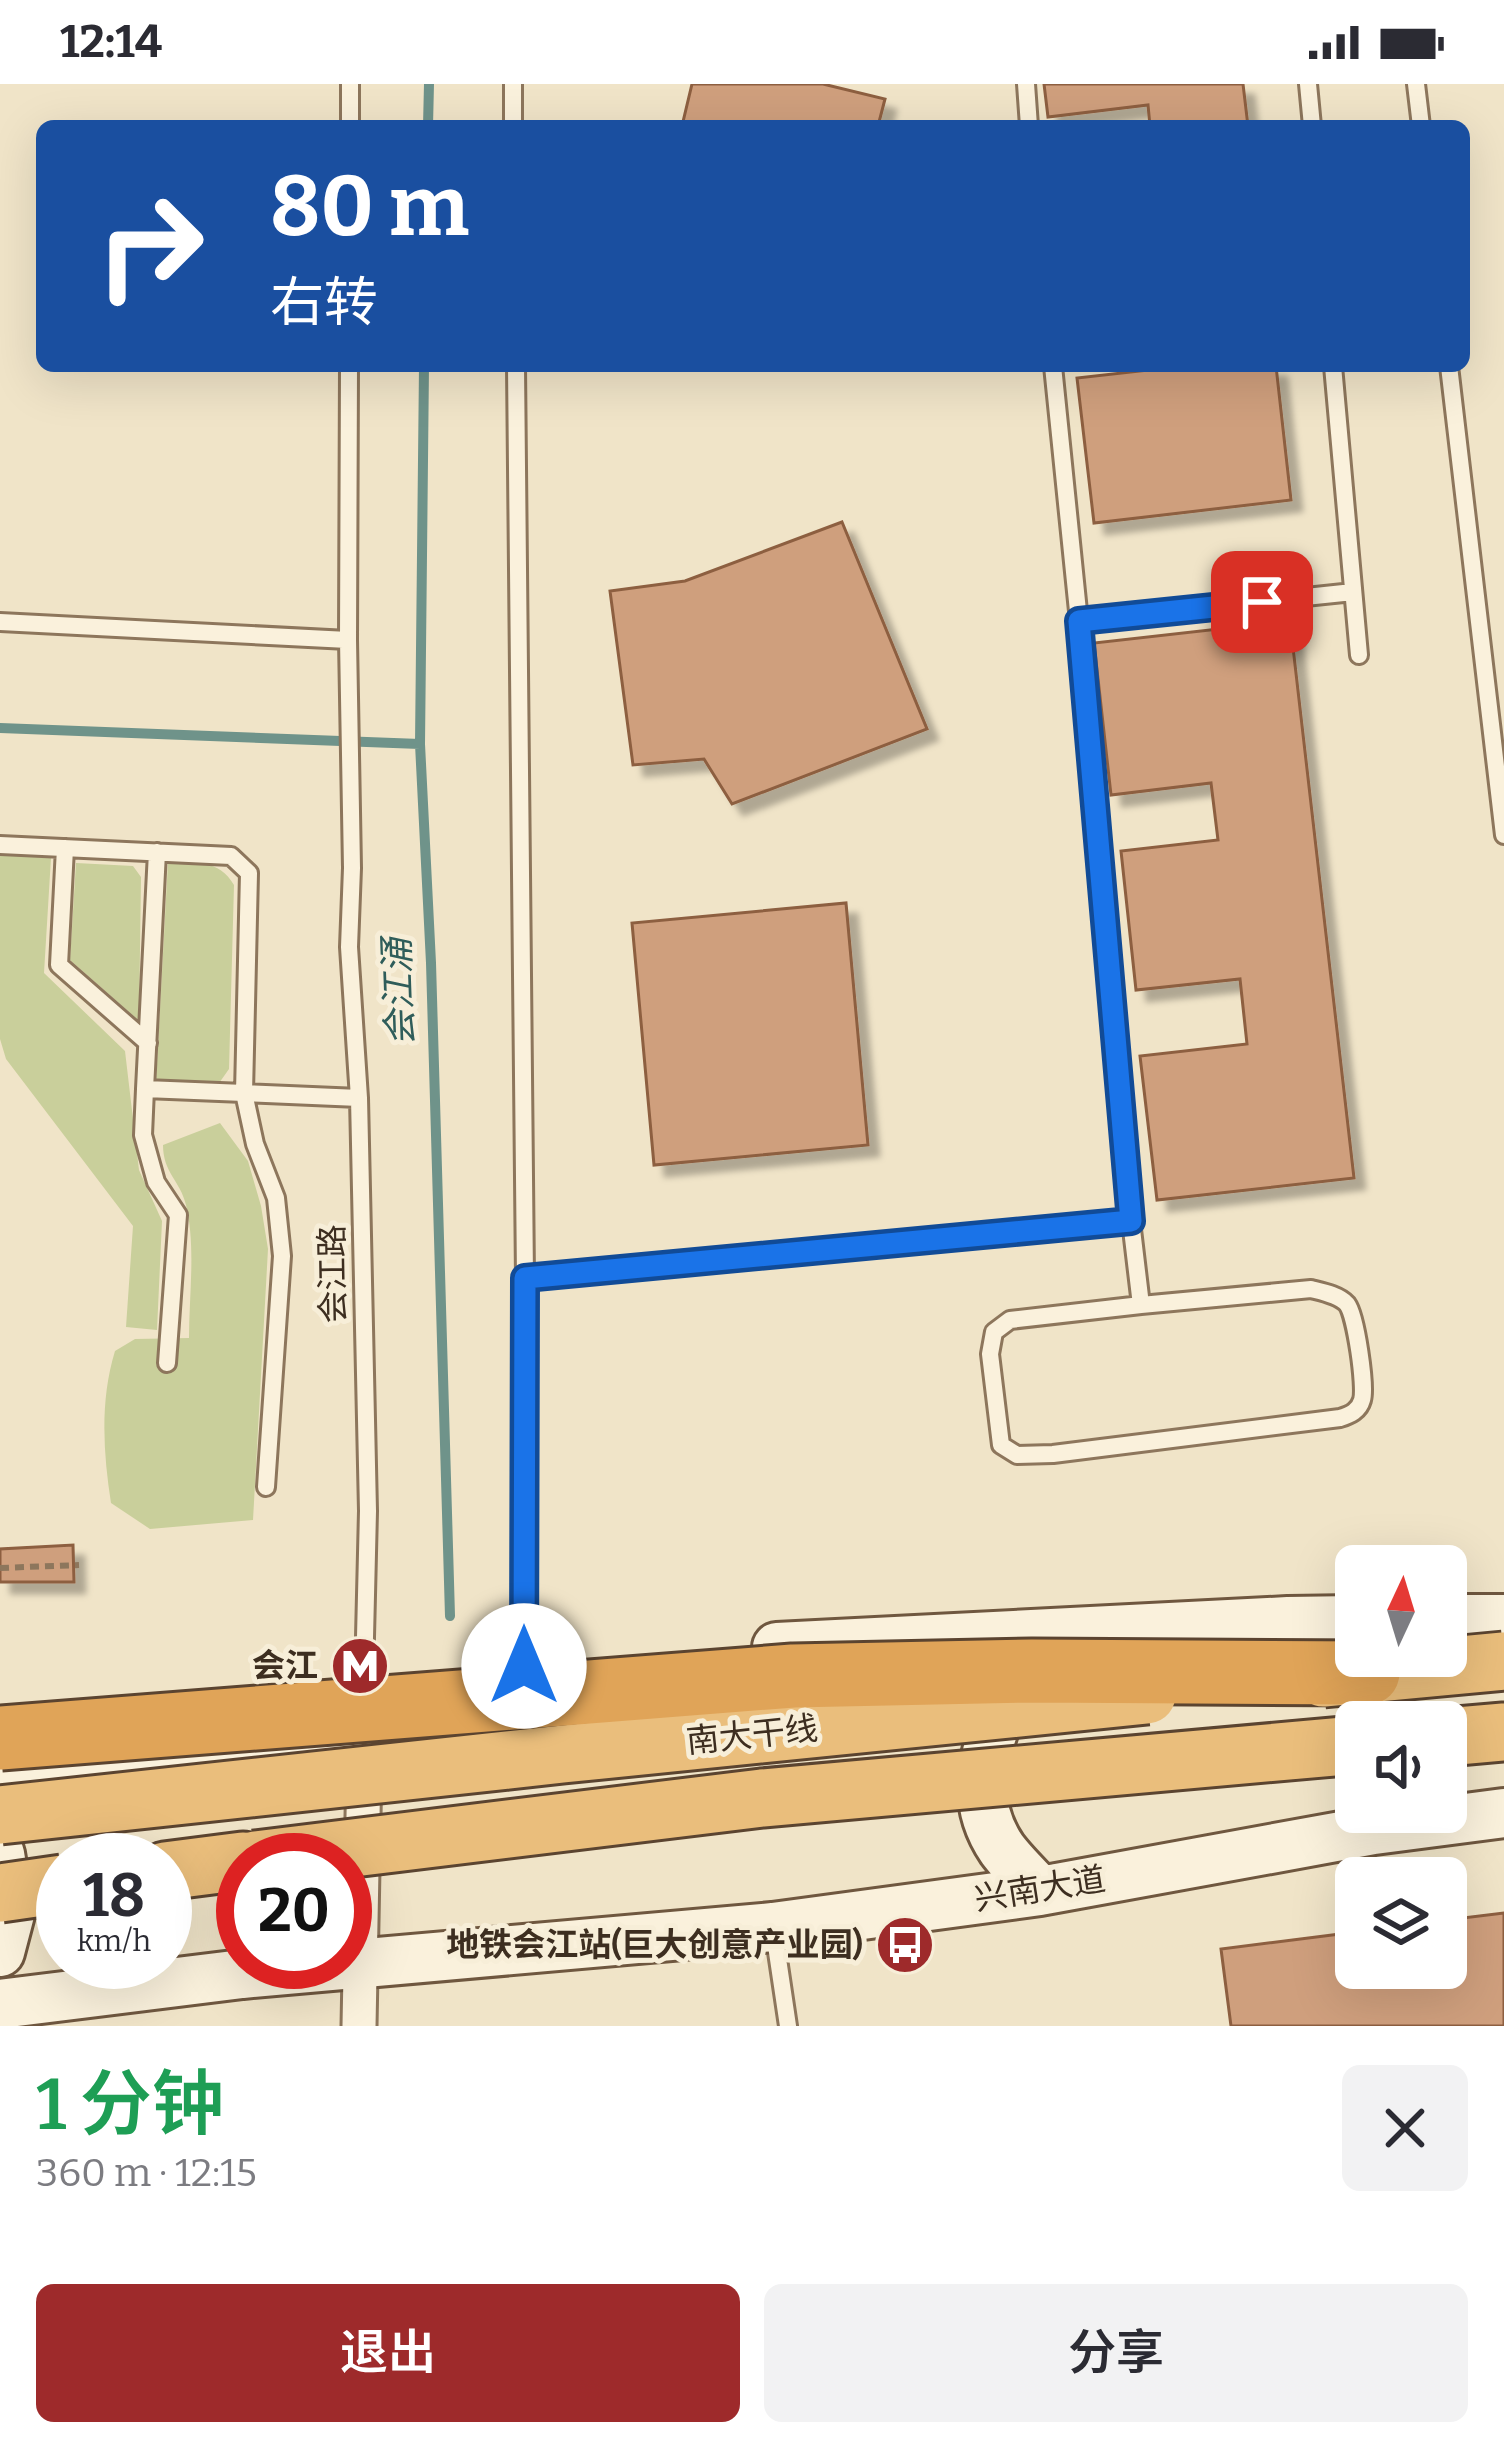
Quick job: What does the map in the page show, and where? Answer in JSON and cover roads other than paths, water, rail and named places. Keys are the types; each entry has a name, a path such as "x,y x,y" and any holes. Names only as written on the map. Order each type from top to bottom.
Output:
{"highway":[{"path":"0,1738 793,1676 1032,1671 1335,1652"},
{"name":"南大干线","path":"0,1815 563,1754 1335,1655"},
{"name":"南大干线","path":"1467,1658 1504,1661"},
{"path":"1467,1735 1504,1732"},
{"name":"南大干线","path":"372,1846 762,1798 1335,1747"},
{"path":"0,1893 36,1888"}],"main road":[{"path":"1467,1619 1504,1619"},
{"path":"0,1706 741,1649 1288,1621 1335,1637"},
{"path":"1467,1642 1504,1635"},
{"path":"0,1775 624,1718 1335,1666"},
{"path":"1009,1688 982,1769 986,1812 1001,1848 1040,1891"},
{"name":"兴南大道","path":"372,1964 773,1927 1040,1891 1374,1830 1504,1813"},
{"path":"0,1854 10,1913 0,1952"},
{"name":"兴南大道","path":"0,2004 216,1977"}],"street":[{"path":"362,1833 364,1679"},
{"path":"359,2026 360,1989"}],"lane":[{"path":"350,84 350,120"},
{"path":"513,84 514,120"},
{"path":"1025,84 1029,120"},
{"path":"1308,84 1311,120"},
{"path":"1416,84 1420,120"},
{"name":"会江路","path":"349,372 349,947 359,1097 368,1511 364,1679"},
{"path":"500,1668 525,1278 516,372"},
{"path":"1054,372 1141,1305"},
{"path":"1334,372 1359,655"},
{"path":"1450,372 1504,835"},
{"path":"1079,621 1353,592"},
{"path":"0,622 348,640"},
{"path":"0,845 230,856 250,873 244,1093 255,1144 276,1198 282,1256 266,1487"},
{"path":"65,848 59,965 148,1043"},
{"path":"157,852 143,1135 156,1182 178,1215 167,1363"},
{"path":"145,1089 359,1097"},
{"path":"525,1278 1131,1221"},
{"path":"1311,1288 1332,1294 1346,1304 1357,1326 1363,1399 1353,1414 1340,1418 1053,1454 1017,1455 1001,1445 990,1354 994,1332 1010,1320 1141,1305 1311,1288"},
{"path":"773,1927 788,2026"}],"waterway":[{"name":"会江涌","path":"428,120 429,84"},
{"name":"会江涌","path":"424,372 420,744 450,1616"},
{"path":"0,728 420,744"}],"place":[{"name":"会江","path":"360,1666"},
{"name":"地铁会江站(巨大创意产业园)","path":"905,1945"}]}
